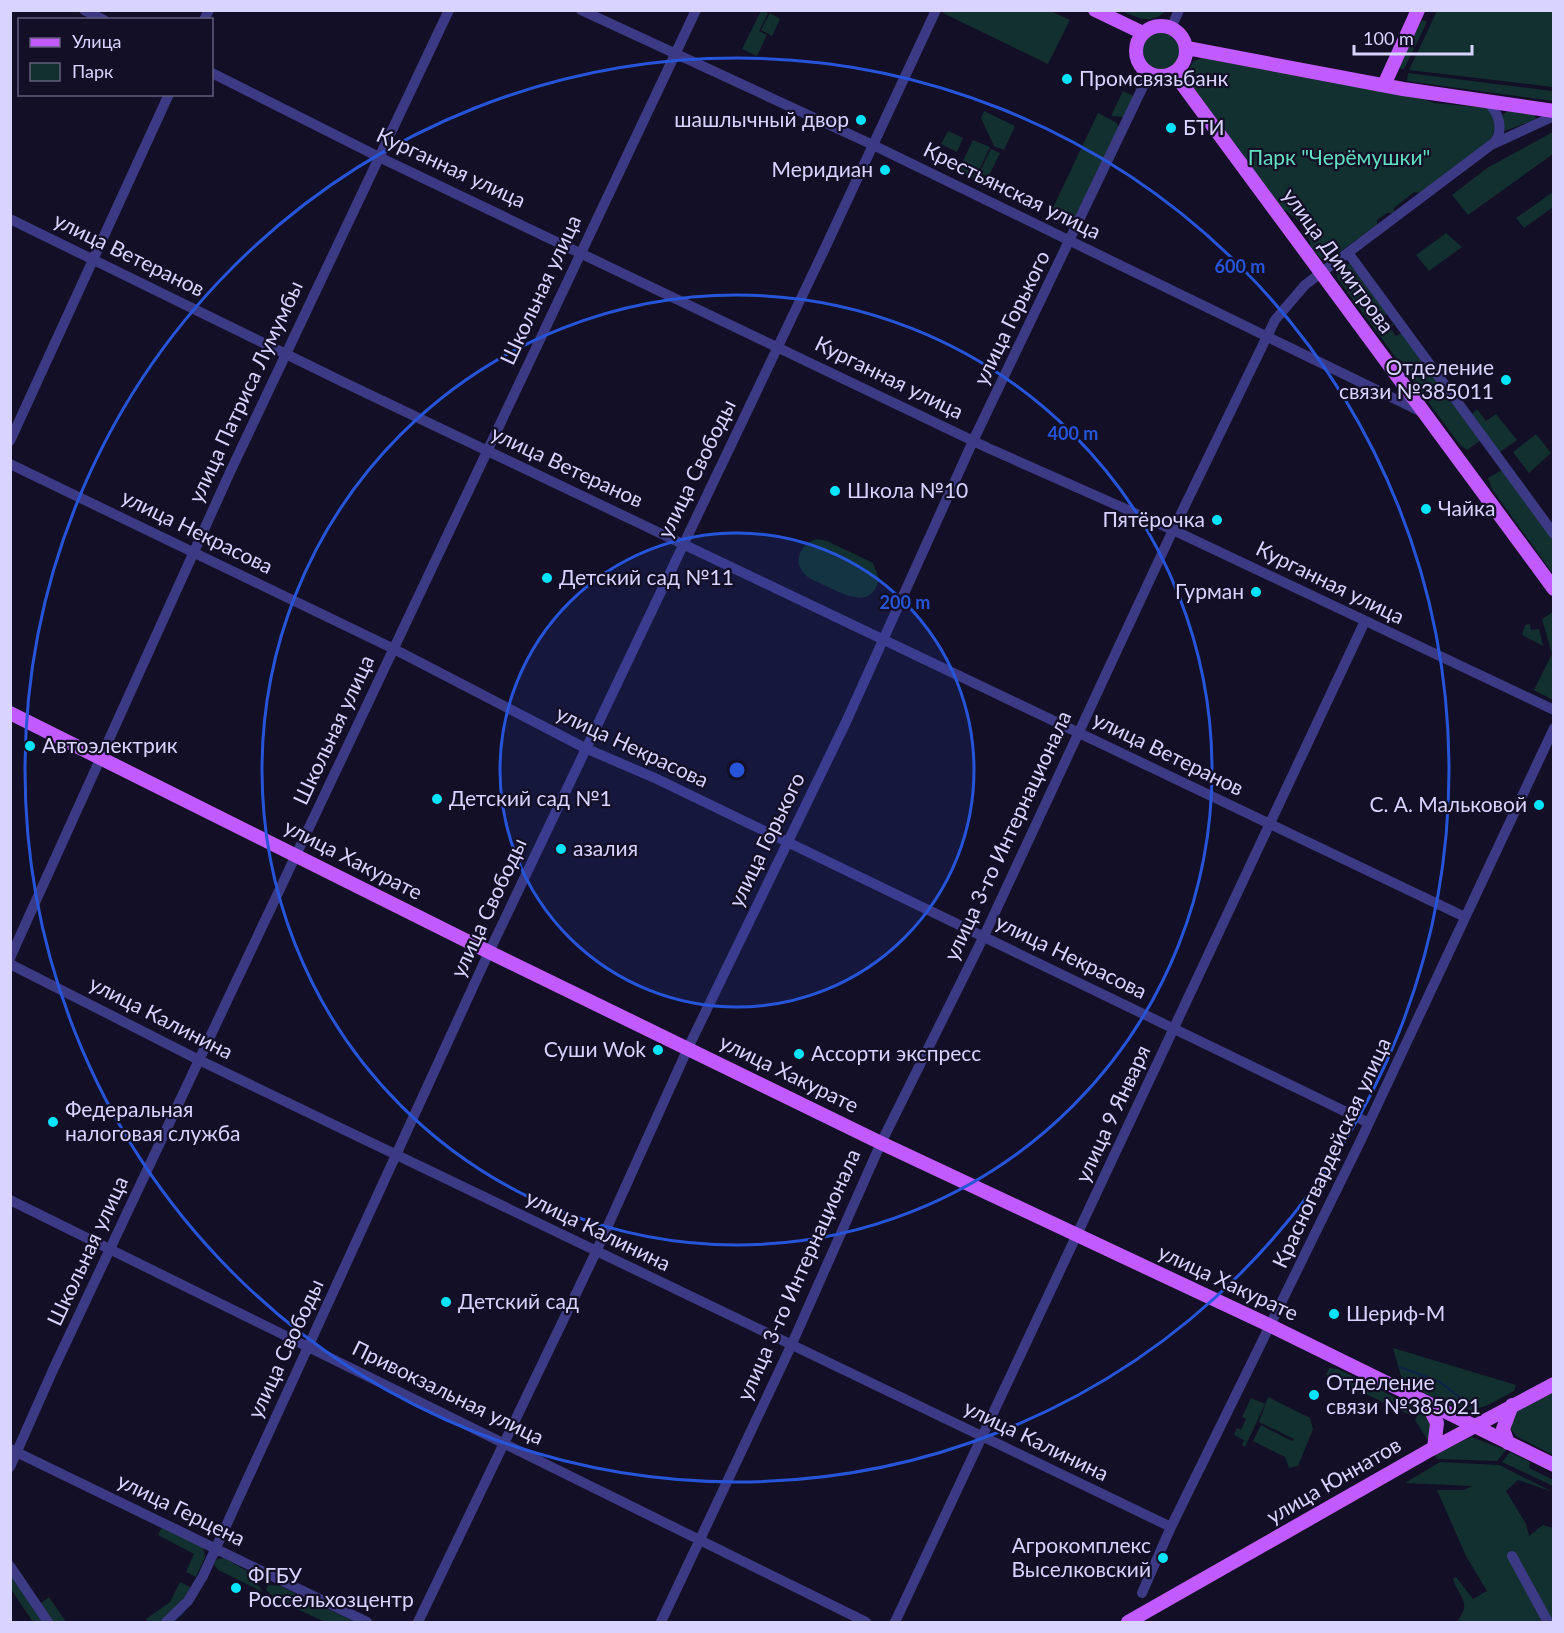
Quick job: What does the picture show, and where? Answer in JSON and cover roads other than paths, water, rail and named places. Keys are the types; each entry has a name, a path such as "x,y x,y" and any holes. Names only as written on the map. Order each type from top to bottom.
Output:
{"main road":[{"path":"1095,10 1143,33"},
{"path":"1384,85 1418,10"},
{"path":"1154,26 1171,28 1181,35 1186,48 1184,63 1174,73 1164,76 1149,74 1142,67 1136,55 1137,41 1143,33 1154,26"},
{"path":"1186,48 1384,85 1554,111"},
{"name":"улица Димитрова","path":"1174,73 1554,589"},
{"name":"улица Хакурате","path":"10,713 489,952 881,1143 1271,1326 1554,1465"},
{"name":"улица Юннатов","path":"1134,1621 1434,1448 1554,1384"},
{"path":"1427,1403 1437,1423 1434,1448"},
{"path":"1508,1443 1503,1429 1512,1405"}],"street":[{"path":"84,10 100,18"},
{"name":"улица Патриса Лумумбы","path":"10,958 103,758 193,552 450,10"},
{"name":"Крестьянская улица","path":"581,10 873,145 1422,412"},
{"name":"Школьная улица","path":"10,1467 14,1451 696,10"},
{"name":"улица Свободы","path":"166,1623 188,1601 215,1548 398,1156 489,952 936,10"},
{"path":"1171,28 1179,10"},
{"name":"Курганная улица","path":"213,74 381,158 582,251 974,441 1173,530 1554,710"},
{"name":"улица Горького","path":"418,1623 596,1252 688,1048 885,639 974,441 1071,242 1149,74"},
{"path":"10,441 168,96"},
{"path":"1487,102 1496,111 1499,127 1497,139 1491,145"},
{"name":"улица 3-го Интернационала","path":"661,1623 791,1346 881,1143 984,936 1173,530 1267,335 1293,297 1305,285 1322,275 1491,145 1554,116"},
{"name":"улица Ветеранов","path":"10,219 487,451 885,639 1465,918"},
{"path":"1349,254 1554,534"},
{"name":"улица Некрасова","path":"10,464 393,649 585,748 657,778 1369,1123"},
{"name":"улица 9 Января","path":"895,1623 1365,621"},
{"name":"Красногвардейская улица","path":"1142,1593 1171,1527 1369,1123 1554,728"},
{"name":"улица Калинина","path":"10,963 199,1060 1171,1527"},
{"name":"Привокзальная улица","path":"10,1200 504,1442 866,1623"},
{"name":"улица Герцена","path":"14,1451 367,1623"},
{"path":"1512,1556 1548,1623"},
{"path":"10,1566 48,1623"}],"waterway":[{"path":"1400,1367 1440,1382 1474,1409"},
{"path":"173,1622 184,1612"}],"place":[{"name":"Промсвязьбанк","path":"1067,79"},
{"name":"шашлычный двор","path":"861,120"},
{"name":"БТИ","path":"1171,128"},
{"name":"Меридиан","path":"885,170"},
{"name":"Отделение связи №385011","path":"1506,380"},
{"name":"Школа №10","path":"835,491"},
{"name":"Чайка","path":"1426,509"},
{"name":"Пятёрочка","path":"1217,520"},
{"name":"Детский сад №11","path":"547,578"},
{"name":"Гурман","path":"1256,592"},
{"name":"Автоэлектрик","path":"30,746"},
{"name":"Детский сад №1","path":"437,799"},
{"name":"С. А. Мальковой","path":"1539,805"},
{"name":"азалия","path":"561,849"},
{"name":"Суши Wok","path":"658,1050"},
{"name":"Ассорти экспресс","path":"799,1054"},
{"name":"Федеральная налоговая служба","path":"53,1122"},
{"name":"Детский сад","path":"446,1302"},
{"name":"Шериф-М","path":"1334,1314"},
{"name":"Отделение связи №385021","path":"1314,1395"},
{"name":"Агрокомплекс Выселковский","path":"1163,1558"},
{"name":"ФГБУ Россельхозцентр","path":"236,1588"}],"park label":[{"name":"Парк \"Черёмушки\"","path":"1339,158"}]}
